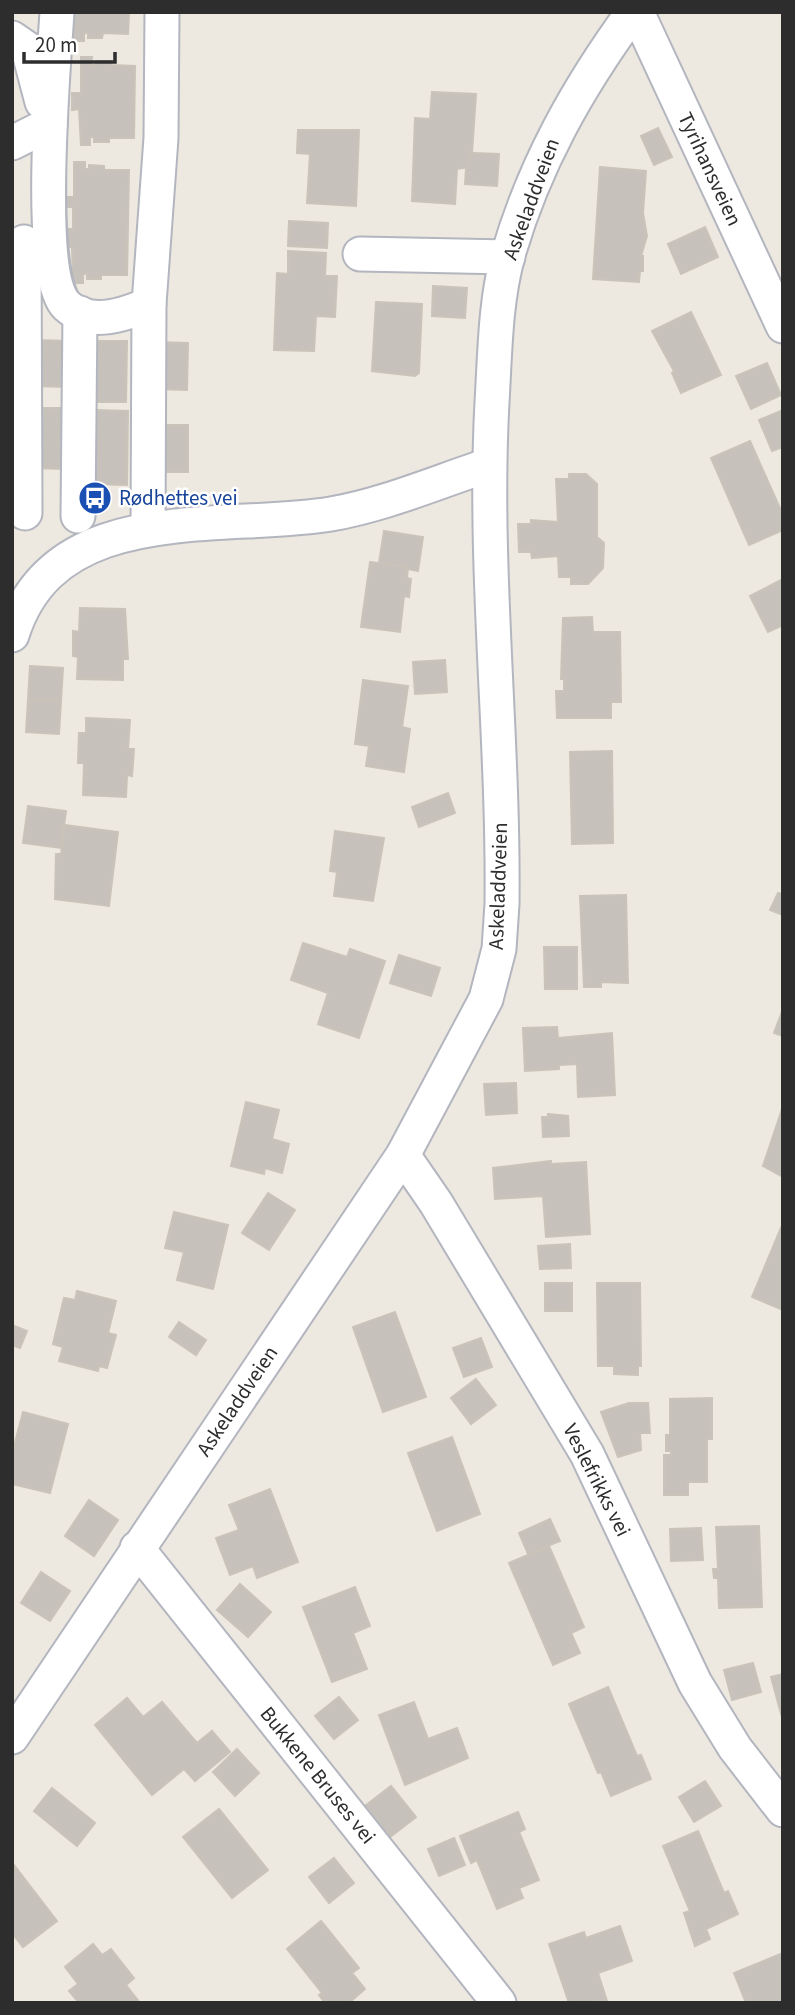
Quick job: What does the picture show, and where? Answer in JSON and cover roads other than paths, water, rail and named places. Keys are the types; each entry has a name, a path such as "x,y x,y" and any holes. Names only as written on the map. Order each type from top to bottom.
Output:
{"street":[{"path":"57,12 50,124 29,240 18,515 60,508 84,530 260,522 333,514 489,466"},
{"path":"148,528 149,304 161,138 162,12"},
{"name":"Askeladdveien","path":"12,1737 403,1155 486,999 499,949 503,854 489,466 496,322 508,257 529,193 556,131 595,64 635,12"},
{"name":"Tyrihansveien","path":"635,12 783,326"},
{"path":"12,38 28,49 50,124"},
{"path":"12,142 50,124"},
{"path":"29,240 57,284 66,305 80,313 104,318 128,313 149,304"},
{"path":"360,254 508,257"},
{"path":"12,635 18,617 39,582 84,530 80,313"},
{"name":"Veslefrikks vei","path":"403,1155 436,1203 587,1454 695,1684 734,1748 783,1810"},
{"name":"Bukkene Bruses vei","path":"137,1548 499,2003"}],"place":[{"name":"Rødhettes vei","path":"95,498"}]}
